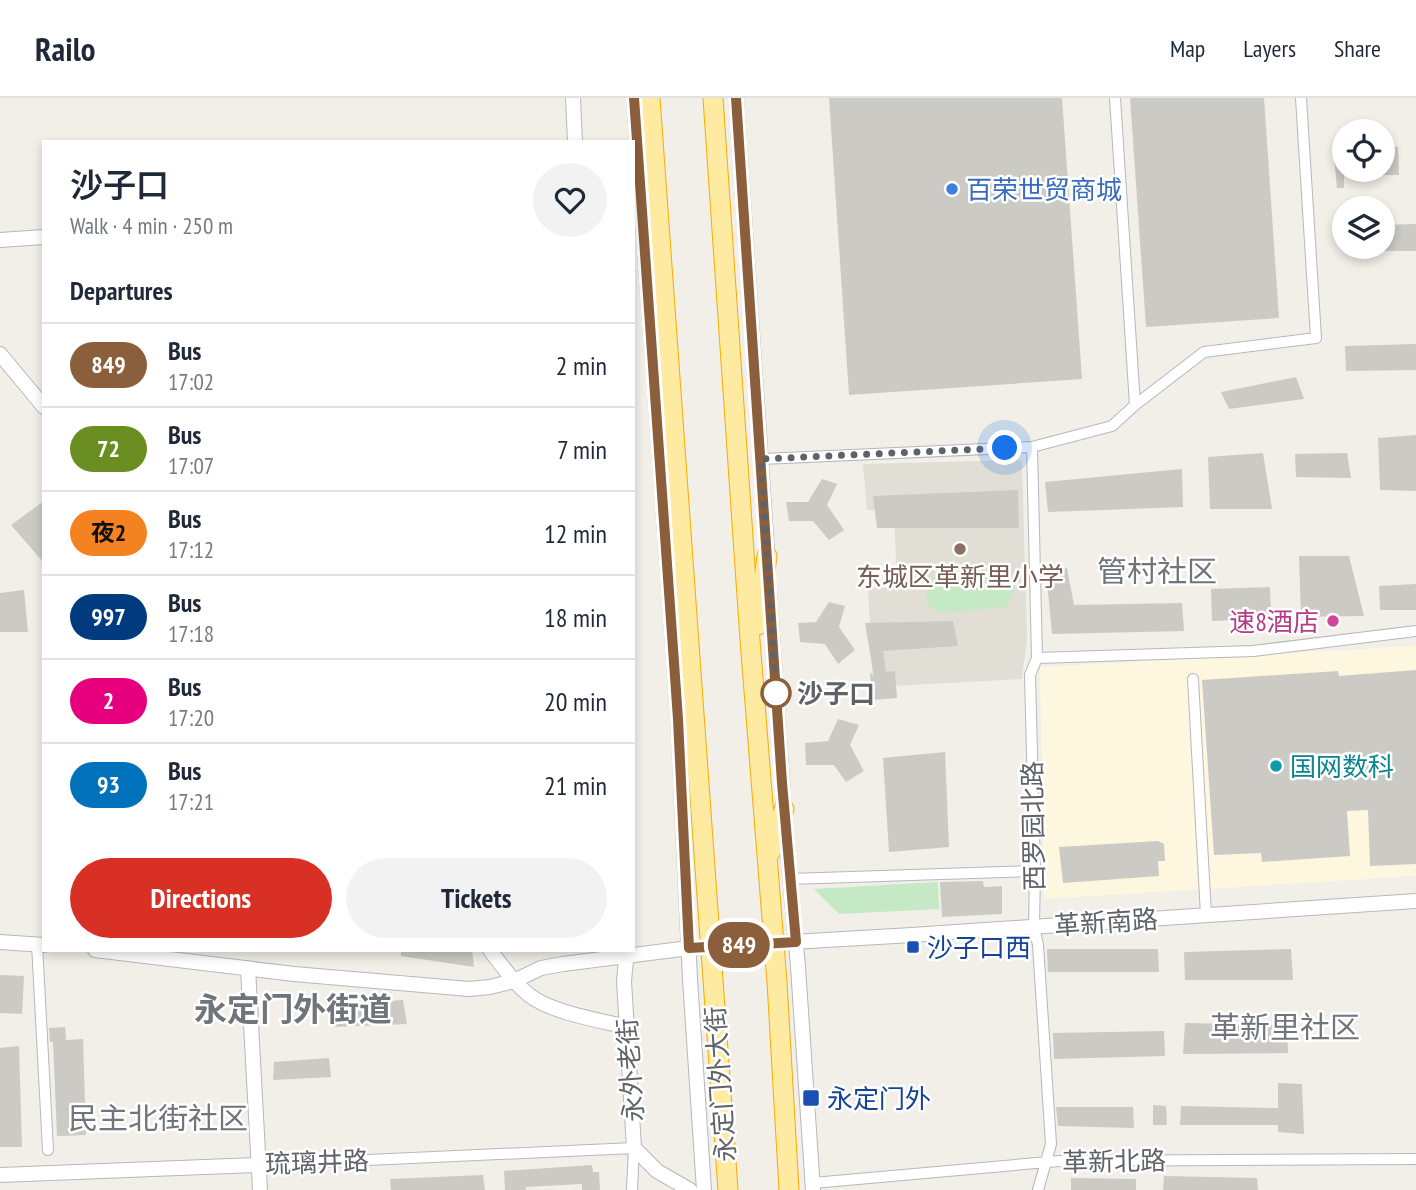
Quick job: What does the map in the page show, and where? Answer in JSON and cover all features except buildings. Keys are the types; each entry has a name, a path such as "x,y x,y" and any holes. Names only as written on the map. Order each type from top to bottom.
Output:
{"highway":[{"name":"永定门外大街","path":"650,98 728,1190"},
{"path":"713,98 774,943 789,1190"},
{"path":"752,664 767,556"},
{"path":"767,860 784,809"}],"street":[{"path":"573,98 575,140"},
{"name":"永定门外大街","path":"634,98 678,719 704,1190"},
{"path":"736,98 784,809 813,1186"},
{"path":"1115,98 1135,405"},
{"path":"761,459 1032,447 1112,426 1204,352 1316,338 1301,98"},
{"path":"0,240 42,237"},
{"path":"0,355 42,405"},
{"name":"西罗园北路","path":"1032,447 1037,658 1030,675 1034,926 1038,945 1051,1144 1038,1190"},
{"path":"1037,658 1254,651 1416,631"},
{"path":"1193,679 1206,915"},
{"path":"790,879 1035,871"},
{"name":"革新南路","path":"126,952 355,980 469,989 514,981 541,968 627,953 1416,901"},
{"path":"0,942 40,944 48,1150"},
{"path":"492,952 514,981 531,997 553,1008 627,1027"},
{"name":"永外老街","path":"627,953 624,981 634,1148 632,1190"},
{"path":"248,968 260,1190"},
{"path":"634,1148 657,1171 690,1190"},
{"name":"琉璃井路","path":"0,1175 634,1148"},
{"name":"革新北路","path":"813,1186 1072,1160 1416,1159"}],"shaded area":[{"name":"东城区革新里小学","path":"1022,460 1027,638 1022,679 873,687 868,588 897,587 894,512 867,510 863,464"},
{"path":"1416,646 1416,876 1044,899 1040,667"}],"green space":[{"path":"990,570 1006,576 1015,590 1006,607 939,613 927,603 925,586 934,577"},
{"path":"938,882 939,909 839,914 814,889"}],"bus line":[{"name":"849","path":"634,98 678,719 689,948 796,942 775,689 736,98"}],"place":[{"name":"百荣世贸商城","path":"952,189"},
{"name":"东城区革新里小学","path":"960,549"},
{"name":"速8酒店","path":"1333,621"},
{"name":"沙子口","path":"776,693"},
{"name":"国网数科","path":"1276,766"},
{"name":"沙子口西","path":"913,947"},
{"name":"永定门外","path":"811,1098"}],"district":[{"name":"管村社区","path":"1157,570"},
{"name":"永定门外街道","path":"293,1008"},
{"name":"革新里社区","path":"1285,1026"},
{"name":"民主北街社区","path":"158,1117"}],"route":[{"path":"776,693 761,459 1005,448"}]}
